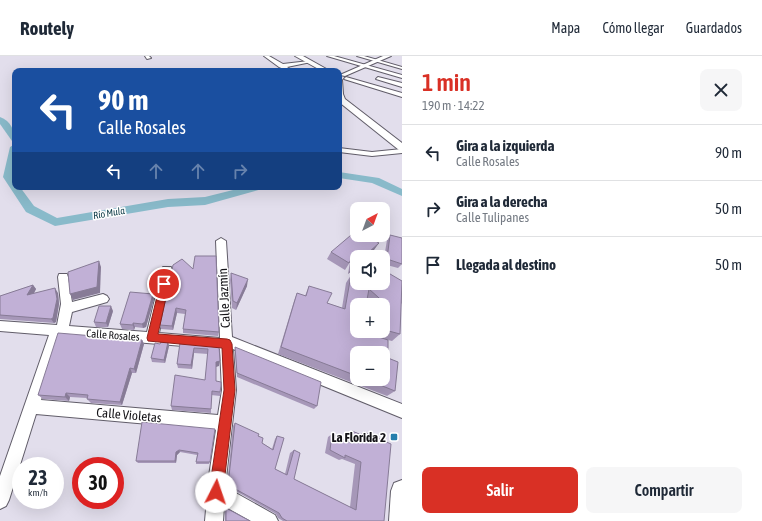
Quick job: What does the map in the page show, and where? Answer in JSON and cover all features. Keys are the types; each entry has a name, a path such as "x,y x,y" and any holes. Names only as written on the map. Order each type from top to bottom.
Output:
{"main road":[{"path":"342,76 388,56"},
{"path":"300,57 321,68"},
{"path":"342,100 402,148"},
{"path":"401,521 402,491"}],"street":[{"path":"266,56 274,59 285,68"},
{"path":"329,56 402,78"},
{"path":"359,56 402,67"},
{"path":"274,59 300,57"},
{"path":"281,66 309,62"},
{"path":"354,70 361,73"},
{"path":"342,77 402,95"},
{"path":"374,77 402,85"},
{"path":"382,89 402,78"},
{"path":"342,150 372,154 402,151"},
{"name":"Calle Jazmín","path":"214,521 216,492 229,390 221,241"},
{"path":"152,338 167,270"},
{"path":"0,500 32,406 68,308 64,277"},
{"path":"68,308 103,299"},
{"name":"Calle Rosales","path":"0,326 152,338 227,342 402,411"},
{"name":"Calle Violetas","path":"32,406 225,423"},
{"path":"216,492 269,521"}],"building":[{"path":"390,235 402,238 402,264 390,260 390,250 388,250"},
{"path":"350,236 350,242 379,243 371,250 350,250 349,263 331,252"},
{"path":"195,256 216,256 219,332 183,329 186,310 176,308 172,326 160,325 173,265 182,259 193,269"},
{"path":"99,261 97,287 70,294 68,272"},
{"path":"231,273 248,279 237,303 233,301"},
{"path":"390,274 402,281 400,334 390,331 390,298 379,298 370,290 390,290"},
{"path":"350,281 350,290 369,290 367,298 350,298 350,338 382,338 388,340 388,346 350,346 350,373 281,347 297,293 306,296 309,286 332,293 327,303 345,309"},
{"path":"33,285 27,295 55,288 57,299 53,318 0,315 0,296"},
{"path":"130,292 153,294 145,322 142,324 120,324"},
{"path":"99,306 111,306 106,323 94,322"},
{"path":"58,333 142,340 134,369 130,368 120,402 87,399 88,395 66,393 65,397 38,395"},
{"path":"161,342 168,342 164,360 151,358 155,343 160,344"},
{"path":"180,343 219,346 220,361 216,362 216,381 221,382 221,386 220,392 212,391 211,409 171,406 175,375 205,380 208,349 194,348 191,365 177,364"},
{"path":"235,347 321,382 317,406 237,373"},
{"path":"390,359 398,362 395,391 382,386 390,386"},
{"path":"142,422 215,429 210,462 196,462 198,453 179,450 176,452 175,461 136,461"},
{"path":"235,423 259,434 258,436 263,438 262,443 273,450 277,436 284,438 275,469 287,475 294,450 300,453 294,479 356,510 361,462 345,455 345,458 330,450 332,434 351,443 352,431 364,436 364,432 391,444 384,521 287,521 282,518 279,513 228,485"},
{"path":"226,508 250,521 226,521"}],"waterway":[{"name":"Río Mula","path":"0,120 6,125 12,134"},
{"name":"Río Mula","path":"12,160 8,177 12,183"},
{"name":"Río Mula","path":"342,175 375,180 402,193"},
{"name":"Río Mula","path":"17,190 30,209 55,222 168,203 205,201 247,190"}],"place":[{"name":"La Florida 2","path":"394,437"}],"route":[{"path":"164,284 152,338 227,344 229,390 216,492"}]}
